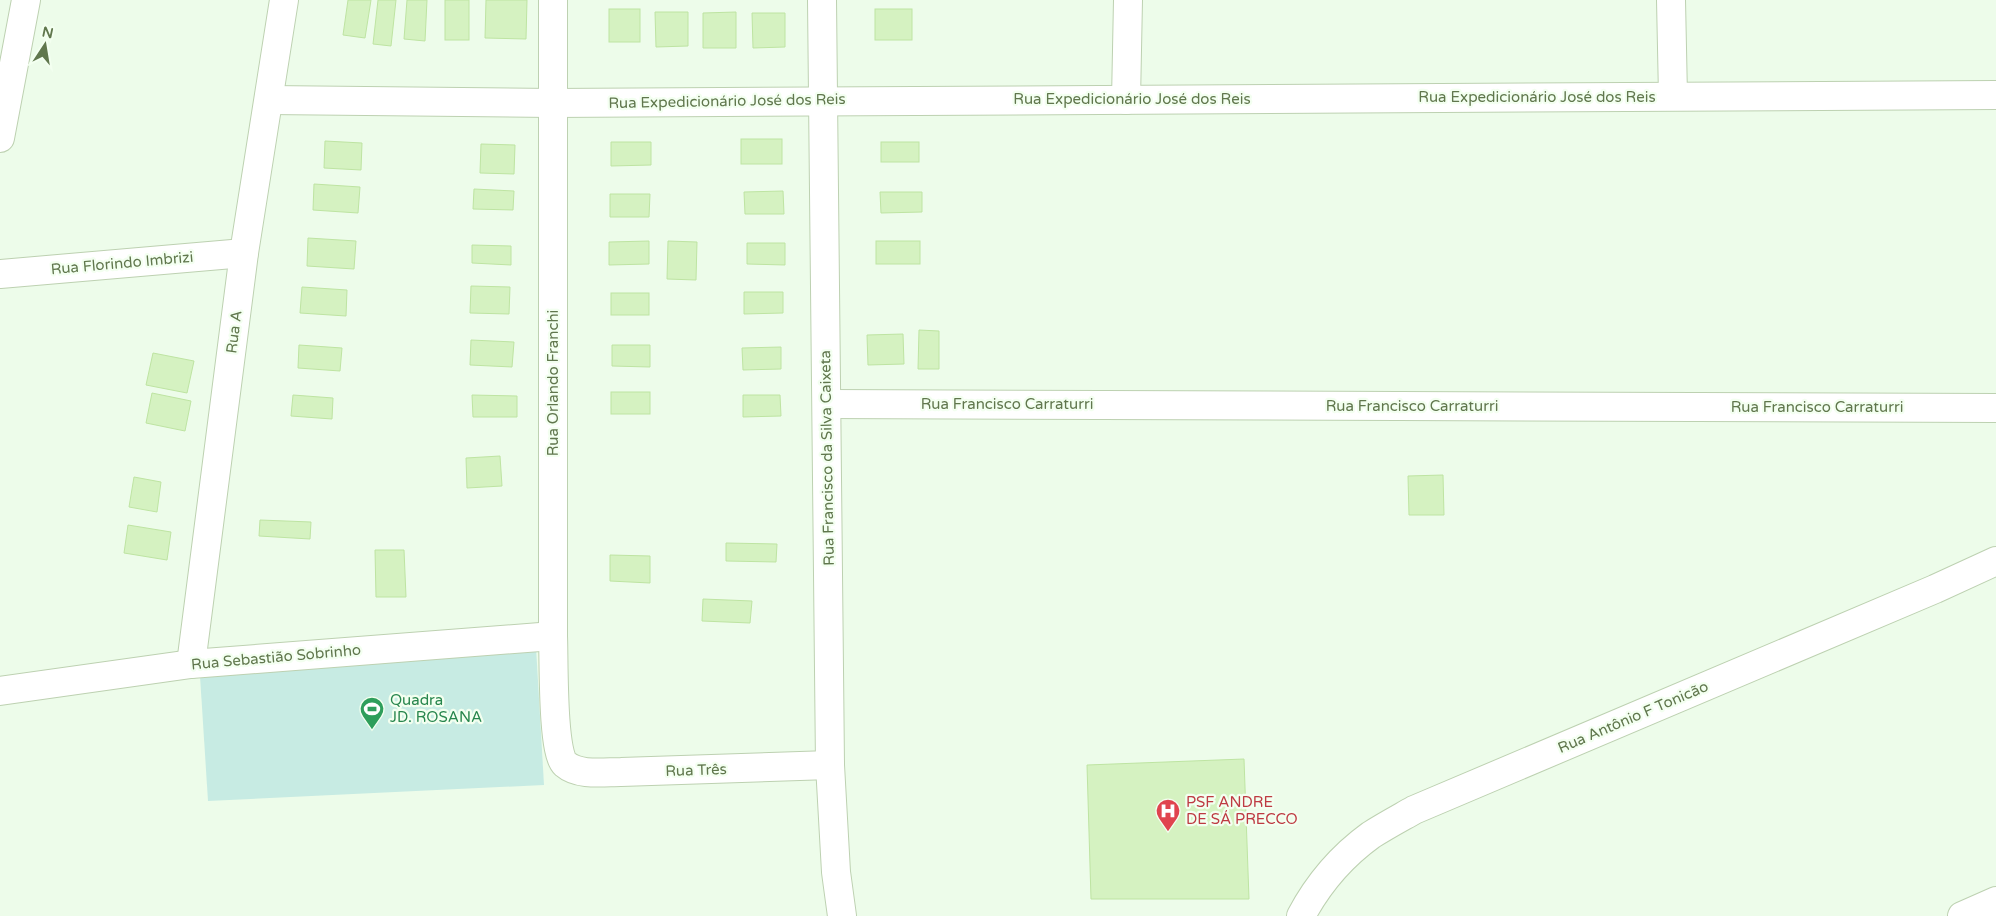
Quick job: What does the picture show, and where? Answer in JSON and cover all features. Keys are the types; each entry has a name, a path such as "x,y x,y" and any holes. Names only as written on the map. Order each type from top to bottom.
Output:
{"street":[{"path":"0,138 26,0"},
{"name":"Rua A","path":"192,664 244,253 284,0"},
{"name":"Rua Orlando Franchi","path":"553,0 553,636 556,728 560,757 564,764"},
{"name":"Rua Francisco da Silva Caixeta","path":"822,0 830,765 836,872 842,916"},
{"path":"1126,100 1128,0"},
{"path":"1671,0 1673,96"},
{"name":"Rua Expedicionário José dos Reis","path":"269,100 552,103 822,100 1996,95"},
{"name":"Rua Florindo Imbrizi","path":"0,274 244,253"},
{"name":"Rua Francisco Carraturri","path":"827,404 1996,408"},
{"name":"Rua Antônio F Tonicão","path":"1301,916 1322,882 1345,857 1371,836 1414,810 1936,589 1996,561"},
{"name":"Rua Sebastião Sobrinho","path":"0,691 192,664 553,636"},
{"name":"Rua Três","path":"564,764 581,771 621,772 830,765"},
{"path":"1962,916 1996,901"}],"shaded area":[{"name":"Quadra JD. ROSANA","path":"536,647 544,785 208,801 200,676"}],"building":[{"path":"348,0 371,0 365,38 343,35"},
{"path":"378,0 396,0 391,46 373,44"},
{"path":"407,0 427,0 425,41 404,39"},
{"path":"445,0 469,0 469,40 445,40"},
{"path":"486,0 527,0 526,39 485,38"},
{"path":"609,9 640,9 640,42 609,42"},
{"path":"875,9 912,9 912,40 875,40"},
{"path":"655,12 688,12 688,46 656,47"},
{"path":"736,12 736,48 703,48 703,13"},
{"path":"752,13 785,13 785,47 753,48"},
{"path":"741,139 782,139 782,164 741,164"},
{"path":"325,141 362,143 361,170 324,168"},
{"path":"611,142 651,142 651,165 611,166"},
{"path":"881,142 919,142 919,162 881,162"},
{"path":"481,144 515,145 514,174 480,173"},
{"path":"314,184 360,187 358,213 313,210"},
{"path":"474,189 514,191 513,210 473,209"},
{"path":"783,191 784,214 745,214 744,192"},
{"path":"880,192 922,192 922,212 881,213"},
{"path":"610,194 650,194 649,217 610,217"},
{"path":"308,238 356,241 354,269 307,266"},
{"path":"649,241 649,264 609,265 609,242"},
{"path":"668,241 697,242 696,280 667,279"},
{"path":"876,241 920,241 920,264 876,264"},
{"path":"747,243 785,243 785,265 747,264"},
{"path":"472,245 511,246 511,265 472,263"},
{"path":"471,286 510,287 509,314 470,313"},
{"path":"302,287 347,290 346,316 300,313"},
{"path":"744,292 783,292 783,313 744,314"},
{"path":"611,293 649,293 649,315 611,315"},
{"path":"919,330 939,331 939,369 918,369"},
{"path":"903,334 904,364 868,365 867,335"},
{"path":"471,340 514,342 512,367 470,365"},
{"path":"299,345 342,348 340,371 298,368"},
{"path":"612,345 650,345 650,367 612,366"},
{"path":"781,347 781,369 743,370 742,348"},
{"path":"153,353 194,361 187,393 146,385"},
{"path":"611,392 650,392 650,414 611,414"},
{"path":"152,393 191,401 185,431 146,423"},
{"path":"293,395 333,398 332,419 291,416"},
{"path":"472,395 517,396 517,417 473,417"},
{"path":"743,395 780,395 781,416 743,417"},
{"path":"500,456 502,486 467,488 466,458"},
{"path":"1443,475 1444,515 1409,515 1408,476"},
{"path":"134,477 161,482 157,512 129,507"},
{"path":"260,520 311,522 310,539 259,536"},
{"path":"128,525 171,532 167,560 124,553"},
{"path":"726,543 777,544 776,562 726,561"},
{"path":"375,550 404,550 406,597 376,597"},
{"path":"610,555 650,556 650,583 610,581"},
{"path":"703,599 752,601 750,623 702,621"},
{"name":"PSF ANDRE DE SÁ PRECCO","path":"1244,759 1249,899 1091,899 1087,765"}],"place":[{"name":"Quadra JD. ROSANA","path":"372,730"},
{"name":"PSF ANDRE DE SÁ PRECCO","path":"1168,832"}]}
